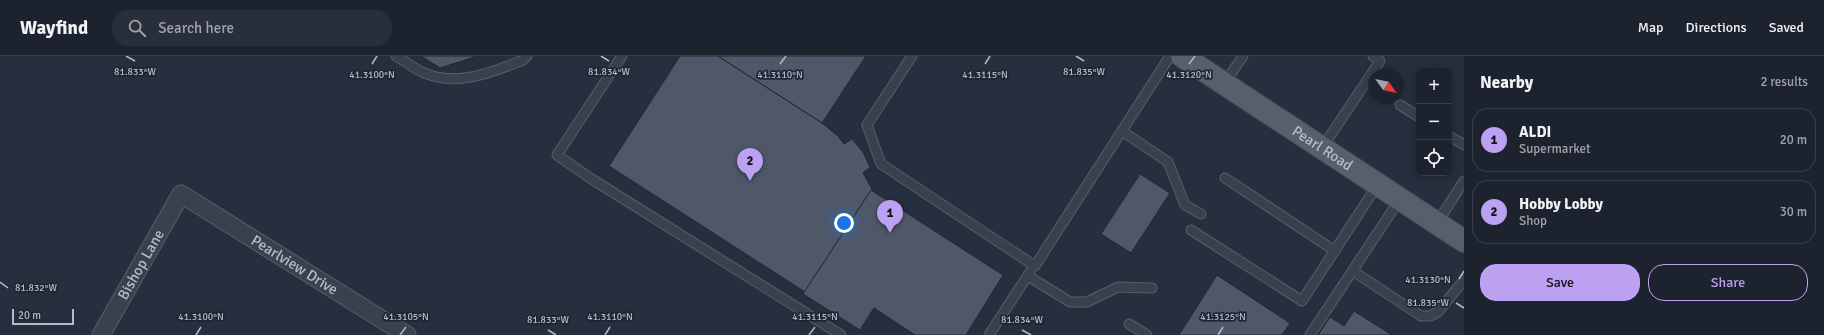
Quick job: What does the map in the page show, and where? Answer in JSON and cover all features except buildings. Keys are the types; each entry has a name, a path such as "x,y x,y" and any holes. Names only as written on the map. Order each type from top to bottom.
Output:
{"main road":[{"name":"Pearl Road","path":"1182,56 1464,240"}],"street":[{"name":"Bishop Lane","path":"101,335 181,194"},
{"name":"Pearlview Drive","path":"181,194 407,335"}],"lane":[{"path":"396,56 423,73 452,79 485,75 523,60 527,56"},
{"path":"622,56 557,155 590,178 841,335"},
{"path":"912,56 867,125 881,164 1035,266"},
{"path":"989,335 1170,56"},
{"path":"1224,84 1243,56"},
{"path":"1322,148 1380,61 1373,56"},
{"path":"1400,105 1416,114"},
{"path":"1122,131 1168,162 1185,205 1201,214"},
{"path":"1452,138 1464,145"},
{"path":"1225,178 1335,251"},
{"path":"1437,223 1464,181"},
{"path":"1191,230 1302,301 1378,184"},
{"path":"1310,335 1400,199"},
{"path":"1353,271 1421,316 1430,316 1438,312 1464,280"},
{"path":"1028,276 1070,302 1087,302 1118,288 1152,288"},
{"path":"1129,324 1147,335"}],"place":[{"name":"Hobby Lobby","path":"750,181"},
{"name":"ALDI","path":"890,233"}]}
